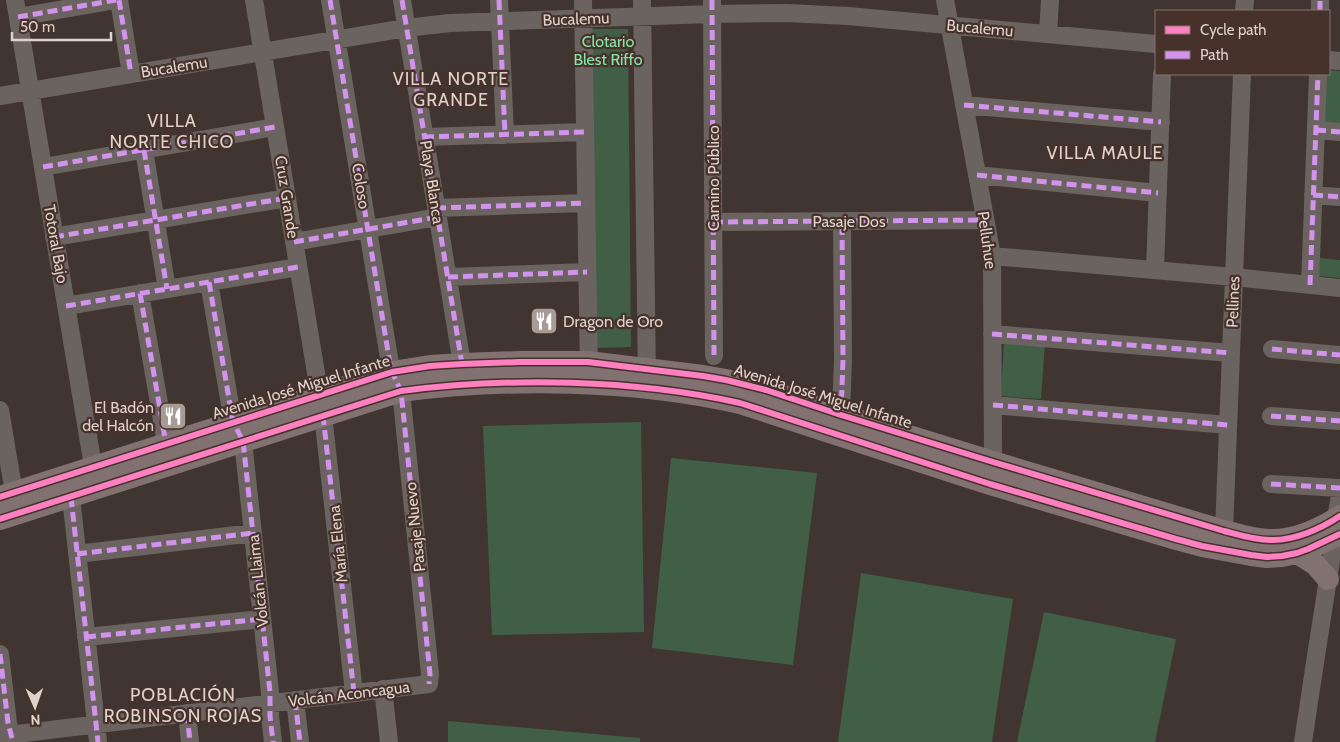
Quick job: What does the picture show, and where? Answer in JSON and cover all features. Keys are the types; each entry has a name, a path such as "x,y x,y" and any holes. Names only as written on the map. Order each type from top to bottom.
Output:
{"main road":[{"name":"Avenida José Miguel Infante","path":"7,495 95,478 396,382 430,366 519,362 589,373 647,378 703,376 746,384 841,415 991,473 1176,539 1202,546 1259,556 1297,554 1315,547 1339,527"},
{"name":"Avenida José Miguel Infante","path":"396,382 449,385 521,382 589,373"},
{"name":"Avenida José Miguel Infante","path":"647,378 706,396 740,403 991,473 1260,539 1287,539 1339,527"},
{"name":"Avenida José Miguel Infante","path":"0,520 71,497 95,478 166,444 238,432"},
{"path":"1297,554 1315,564 1328,579"}],"street":[{"path":"16,8 117,0 131,74"},
{"name":"Cruz Grande","path":"254,0 321,405"},
{"name":"Coloso","path":"330,0 368,229 396,382"},
{"name":"Playa Blanca","path":"402,0 462,364"},
{"path":"499,0 504,135"},
{"path":"583,0 589,373"},
{"name":"Pelluhue","path":"945,0 992,256 993,405 991,473"},
{"path":"1048,34 1050,0"},
{"name":"Bucalemu","path":"0,96 406,28 429,25 583,18 642,8 712,7 778,13 816,14 1155,44"},
{"name":"Camino Público","path":"712,7 714,356"},
{"name":"Totoral Bajo","path":"16,8 95,478"},
{"path":"642,8 647,378"},
{"path":"1155,270 1162,75"},
{"name":"Pellines","path":"1224,531 1242,75"},
{"path":"1310,284 1318,75"},
{"path":"964,105 1161,122"},
{"path":"43,167 275,127"},
{"path":"1316,130 1340,132"},
{"path":"424,137 585,132"},
{"path":"144,150 167,289"},
{"path":"977,175 1158,193"},
{"path":"1313,194 1340,197"},
{"path":"54,237 287,198"},
{"path":"294,242 368,229 437,213 586,203"},
{"name":"Pasaje Dos","path":"713,222 985,220"},
{"path":"841,415 843,359 842,221"},
{"path":"992,256 1340,288"},
{"path":"66,306 298,267"},
{"path":"448,277 587,272"},
{"name":"Volcán Llaima","path":"210,282 238,432 253,533 270,692 273,742"},
{"path":"140,294 166,444"},
{"path":"992,334 1231,353"},
{"path":"1272,349 1340,355"},
{"name":"Pasaje Nuevo","path":"396,382 430,674 429,684"},
{"name":"María Elena","path":"321,405 354,693"},
{"path":"993,405 1228,425"},
{"path":"0,410 7,495"},
{"path":"1271,416 1340,421"},
{"path":"1271,484 1340,488"},
{"path":"1303,742 1328,579 1339,527 1340,496"},
{"path":"71,497 98,742"},
{"path":"77,554 253,533"},
{"path":"86,637 262,619"},
{"path":"0,654 8,738"},
{"name":"Volcán Aconcagua","path":"8,738 96,724 429,684"},
{"path":"383,689 389,742"},
{"path":"295,700 300,742"},
{"path":"187,713 190,742"}],"green space":[{"name":"Clotario Blest Riffo","path":"589,29 628,29 631,347 596,348"},
{"path":"1330,70 1340,71 1340,124 1322,123 1326,75 1330,75"},
{"path":"1320,258 1340,260 1340,278 1319,276"},
{"path":"1004,341 1045,343 1041,399 1001,396"},
{"path":"641,422 644,632 492,635 483,426"},
{"path":"671,458 817,473 793,665 652,648"},
{"path":"861,573 1013,599 992,742 838,742"},
{"path":"1044,612 1176,639 1155,742 1017,742"},
{"path":"448,721 640,738 640,742 448,742"}],"marked path":[{"path":"18,17 116,0"},
{"path":"119,0 131,74"},
{"path":"330,0 391,370 401,391 430,674 429,684"},
{"path":"402,0 462,364"},
{"path":"499,0 505,135"},
{"path":"712,0 714,356"},
{"path":"1320,0 1320,10"},
{"path":"1310,285 1318,75"},
{"path":"964,105 1161,122"},
{"path":"43,167 275,127"},
{"path":"1316,130 1340,132"},
{"path":"424,137 585,132"},
{"path":"144,150 167,289"},
{"path":"977,175 1158,193"},
{"path":"1313,195 1340,197"},
{"path":"54,237 287,198"},
{"path":"436,208 586,203"},
{"path":"294,242 438,217"},
{"path":"713,222 985,220"},
{"path":"841,415 843,359 842,221"},
{"path":"66,306 298,267"},
{"path":"448,277 587,272"},
{"path":"209,282 233,422 243,441 270,692 273,742"},
{"path":"140,293 166,444"},
{"path":"992,334 1231,353"},
{"path":"1272,349 1340,355"},
{"path":"993,405 1228,425"},
{"path":"323,415 354,693"},
{"path":"1271,416 1340,421"},
{"path":"1271,484 1340,488"},
{"path":"71,497 98,742"},
{"path":"77,554 253,533"},
{"path":"86,637 262,619"},
{"path":"0,654 8,723 13,742"},
{"path":"295,700 300,742"},
{"path":"187,713 190,742"}],"cycle path":[{"path":"0,497 392,372 430,366 462,364 588,362 703,376 766,390 993,462 1252,538 1279,540 1297,536 1316,530 1340,516"},
{"path":"0,519 401,391 528,382 614,385 657,389 740,403 990,484 1202,546 1251,555 1282,556 1308,549 1340,534"}],"place":[{"name":"Dragon de Oro","path":"544,321"},
{"name":"El Badón del Halcón","path":"173,416"}],"district":[{"name":"VILLA NORTE GRANDE","path":"451,89"},
{"name":"VILLA NORTE CHICO","path":"172,131"},
{"name":"VILLA MAULE","path":"1105,153"},
{"name":"POBLACIÓN ROBINSON ROJAS","path":"183,705"}]}
